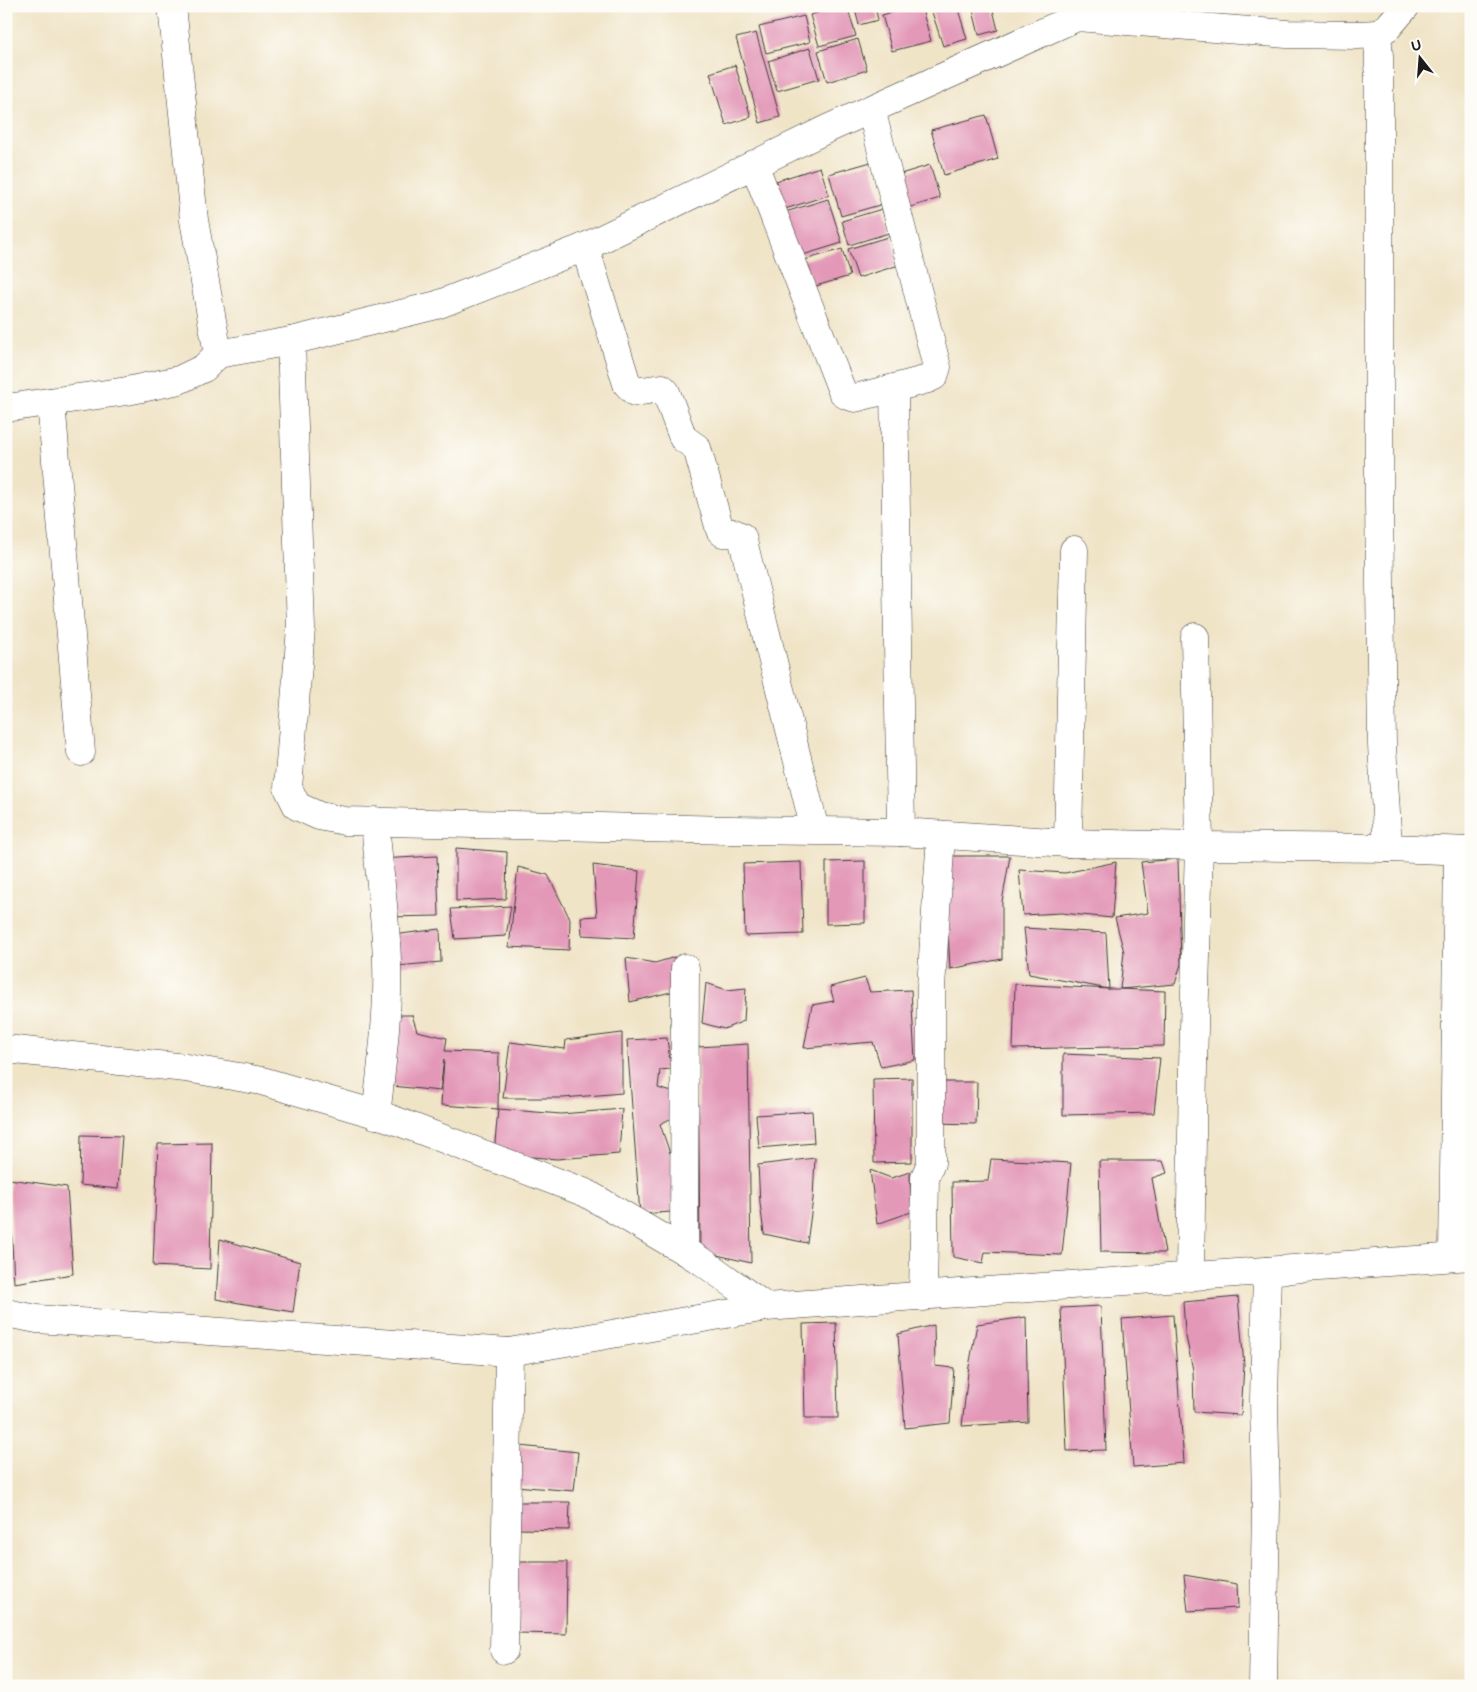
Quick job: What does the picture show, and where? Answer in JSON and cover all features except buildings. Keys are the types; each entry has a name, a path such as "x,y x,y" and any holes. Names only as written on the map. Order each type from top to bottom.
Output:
{"street":[{"path":"172,6 194,220 218,354"},
{"path":"6,408 127,392 179,380 204,368 218,354 290,341 437,305 585,247 754,164 1076,12 1287,34 1358,35 1377,34 1388,27 1406,6"},
{"path":"1377,34 1379,56 1379,502 1382,745 1388,848"},
{"path":"754,164 842,391 846,395 855,398 928,379 934,376 937,368 871,109"},
{"path":"585,247 628,384 635,392 662,388 666,392 683,438 698,448 720,530 723,533 734,533 742,537 815,830"},
{"path":"6,1314 36,1319 509,1352 766,1307 1267,1272 1462,1256 1464,851 1068,843 901,832 346,821 319,816 296,806 288,788 301,628 290,341"},
{"path":"894,388 901,832"},
{"path":"51,402 81,752"},
{"path":"1068,843 1074,550"},
{"path":"1190,1277 1193,1065 1200,846 1195,637"},
{"path":"375,821 385,918 387,992 376,1115"},
{"path":"923,1297 925,1177 932,1163 931,987 941,835"},
{"path":"684,1251 686,968"},
{"path":"6,1049 186,1068 262,1081 376,1115 586,1193 703,1262 766,1307"},
{"path":"1263,1686 1266,1504 1264,1400 1267,1272"},
{"path":"504,1650 509,1352"}]}
